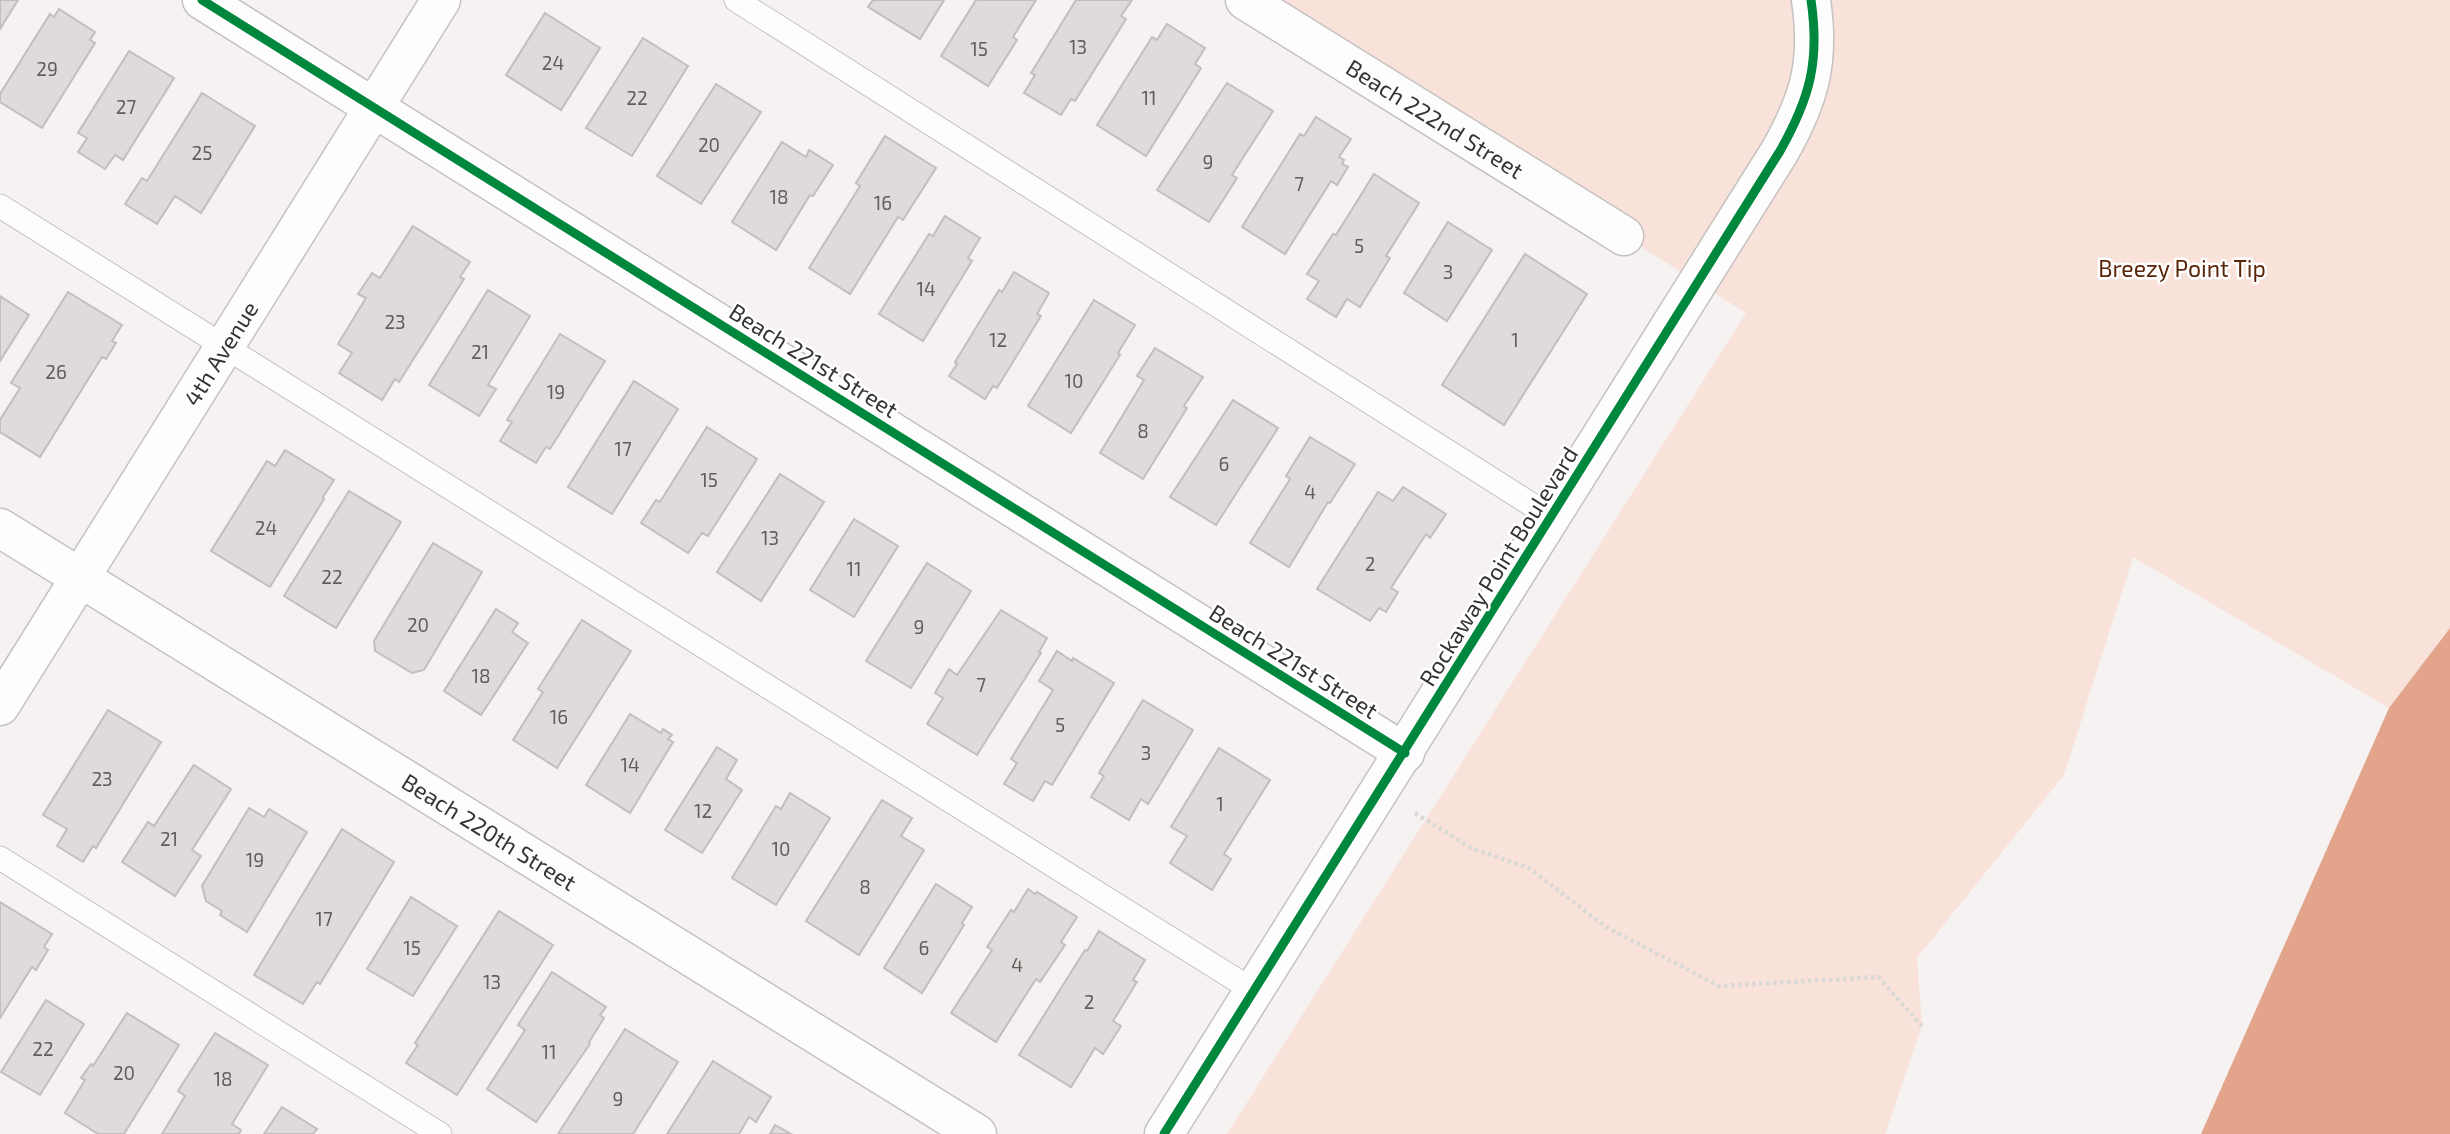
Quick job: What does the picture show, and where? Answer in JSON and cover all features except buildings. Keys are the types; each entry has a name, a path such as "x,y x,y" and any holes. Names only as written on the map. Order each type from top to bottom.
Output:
{"street":[{"name":"Beach 221st Street","path":"202,0 1405,753"},
{"name":"4th Avenue","path":"0,706 441,0"},
{"name":"Beach 222nd Street","path":"1245,0 1624,236"},
{"name":"Rockaway Point Boulevard","path":"1164,1134 1405,753 1798,119 1815,59 1816,31 1811,0"},
{"name":"Beach 220th Street","path":"0,528 977,1134"}],"lane":[{"path":"736,0 1551,517"},
{"path":"0,206 1254,991"},
{"path":"0,858 440,1134"}],"path":[{"path":"1409,809 1473,849 1529,868 1606,928 1718,986 1878,977 1922,1026"}],"green space":[{"name":"Breezy Point Tip","path":"1250,0 2450,0 2450,628 2389,708 2133,557 2064,775 1917,958 1922,1026 1885,1134 1227,1134 1746,313"}],"shaded area":[{"path":"2450,628 2450,1134 2201,1134 2389,708"}],"cycle path":[{"path":"202,0 1405,753"},
{"path":"1164,1134 1780,151 1799,114 1810,78 1814,42 1811,0"}]}
